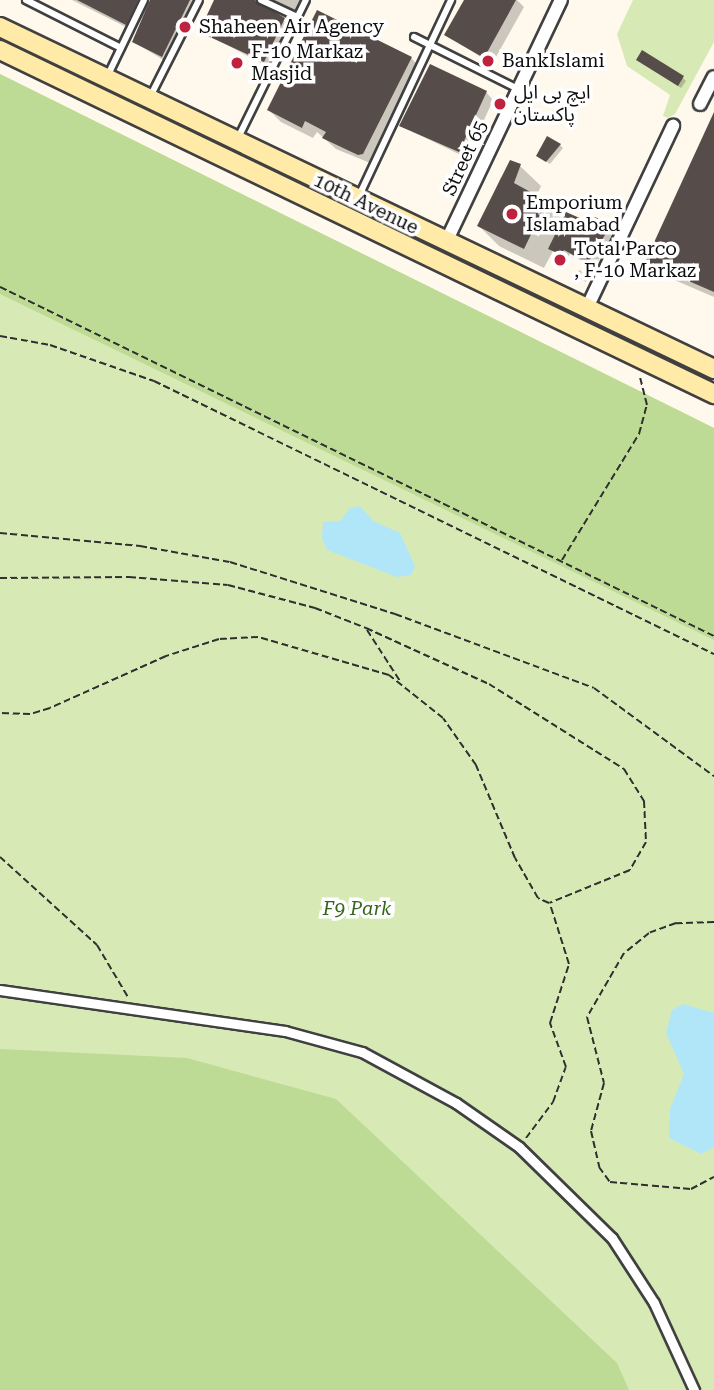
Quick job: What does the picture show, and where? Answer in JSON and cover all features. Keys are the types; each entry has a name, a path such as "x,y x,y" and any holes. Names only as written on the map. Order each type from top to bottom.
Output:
{"main road":[{"name":"10th Avenue","path":"0,27 357,201 714,369"},
{"name":"10th Avenue","path":"0,50 714,394"},
{"path":"298,194 307,176"}],"street":[{"name":"Street 65","path":"446,243 561,0"},
{"path":"700,104 714,77"},
{"path":"586,310 673,126"},
{"path":"0,990 285,1031 362,1052 456,1103 519,1147 612,1238 654,1303 694,1390"}],"lane":[{"path":"26,0 121,48"},
{"path":"106,77 144,0"},
{"path":"149,99 199,0"},
{"path":"261,0 297,18"},
{"path":"237,141 306,0"},
{"path":"357,201 451,0"},
{"path":"414,37 518,89"}],"path":[{"path":"0,287 118,342 283,428 562,560 714,636"},
{"path":"0,335 50,345 154,380 714,654"},
{"path":"562,560 639,434 648,405 638,358"},
{"path":"0,533 140,546 230,562 395,614 594,688 714,776"},
{"path":"0,578 129,577 228,585 315,608 366,628 489,684 604,755 636,784 647,819 642,856 630,870 550,903 538,898 515,858 467,749 443,718 400,682 360,664 242,635 166,656 50,708 0,713"},
{"path":"366,628 400,682"},
{"path":"0,858 97,945 135,1008"},
{"path":"519,1147 553,1102 566,1067 550,1023 569,964 550,903"},
{"path":"714,922 676,923 649,933 624,953 587,1017 604,1083 591,1131 599,1167 610,1182 691,1189 714,1177"}],"green space":[{"path":"633,0 714,0 714,42 675,114 668,118 663,116 670,95 627,66 617,34"},
{"name":"F9 Park","path":"0,74 714,428 714,1390 0,1390"},
{"path":"0,74 714,428 714,640 0,294"},
{"path":"0,1049 187,1058 336,1099 617,1363 629,1390 0,1390"}],"water":[{"path":"360,506 373,521 400,533 415,566 411,575 397,577 327,550 322,538 323,522 340,521 350,508"},
{"path":"683,1004 714,1013 714,1147 701,1154 669,1138 670,1109 684,1074 666,1033 672,1010"}],"building":[{"path":"77,0 138,0 126,25"},
{"path":"150,0 190,0 162,57 132,42"},
{"path":"214,0 255,0 285,18 264,62 199,32"},
{"path":"464,0 516,0 484,58 444,35"},
{"path":"317,10 412,57 363,154 358,155 322,138 326,132 305,121 302,128 267,110"},
{"path":"642,50 684,76 678,86 636,60"},
{"path":"430,64 487,91 459,152 399,126"},
{"path":"714,112 714,292 645,262"},
{"path":"547,136 561,144 546,162 536,156"},
{"name":"Emporium Islamabad","path":"510,160 521,164 514,183 547,201 524,249 477,226"},
{"path":"566,212 591,223 595,217 611,225 588,263 564,250 562,255 548,249"}],"place":[{"name":"Shaheen Air Agency","path":"185,27"},
{"name":"BankIslami","path":"488,61"},
{"name":"F-10 Markaz Masjid","path":"237,63"},
{"name":"ایچ بی ایل پاکستان","path":"500,104"},
{"name":"Emporium Islamabad","path":"512,214"},
{"name":"Total Parco , F-10 Markaz","path":"560,260"}]}
